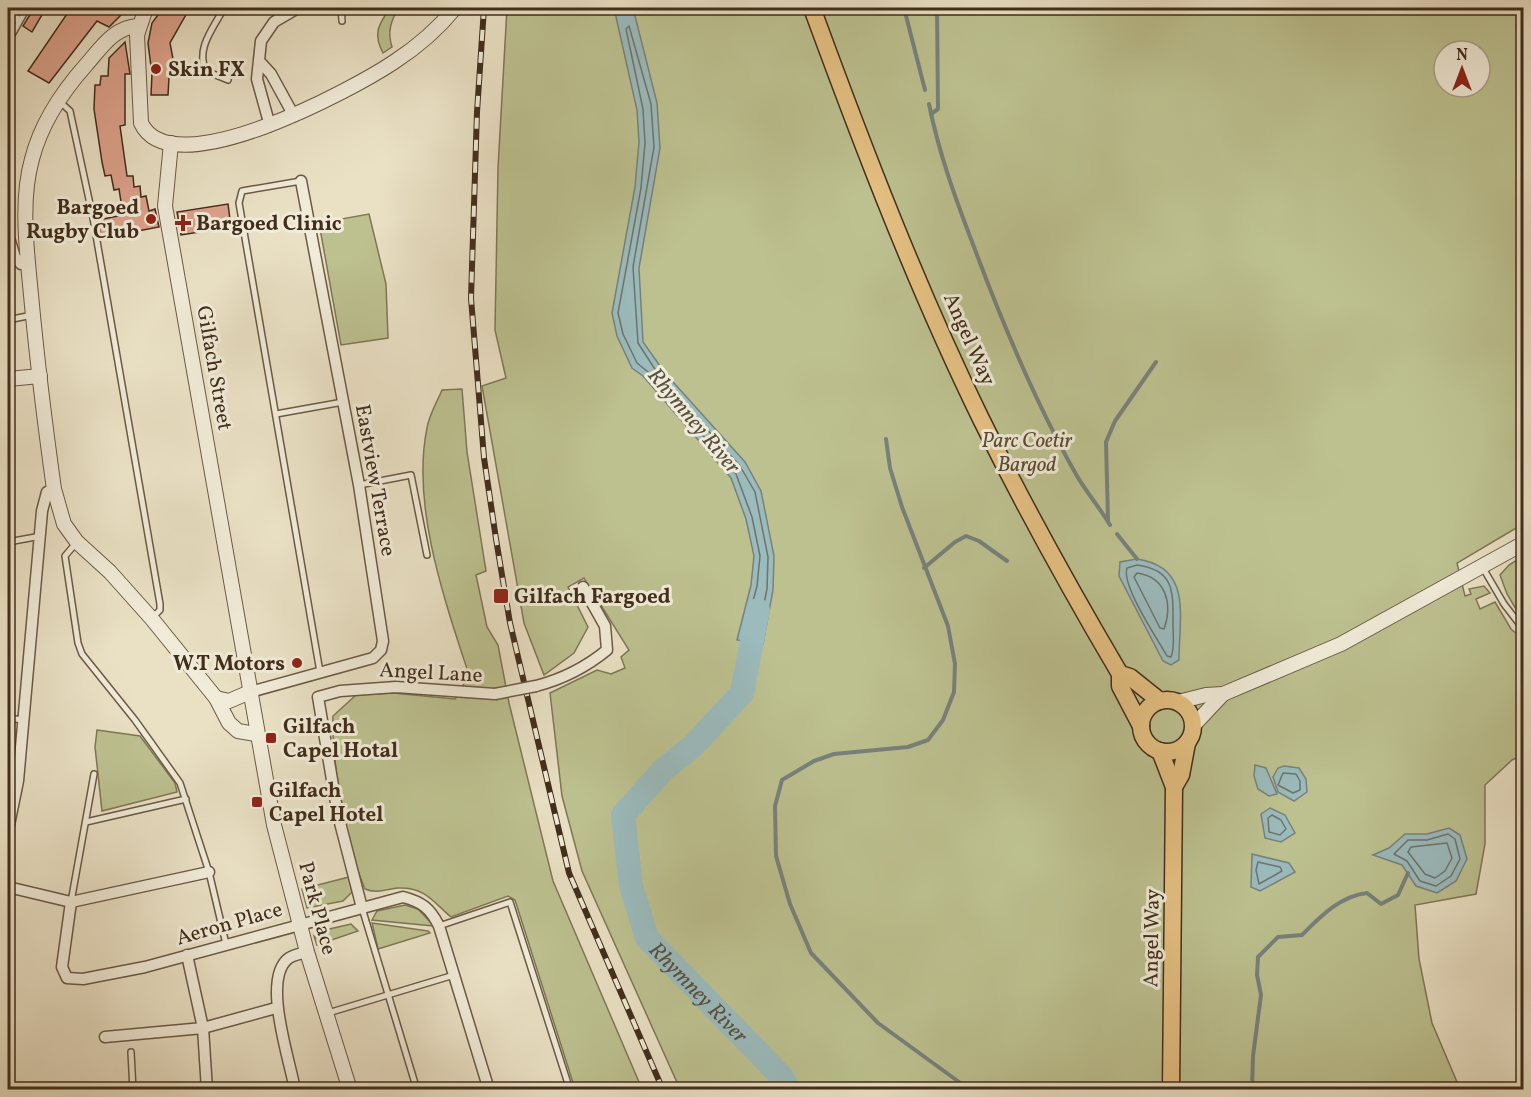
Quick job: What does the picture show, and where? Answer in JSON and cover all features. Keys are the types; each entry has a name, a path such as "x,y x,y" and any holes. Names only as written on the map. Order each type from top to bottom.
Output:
{"main road":[{"name":"Angel Way","path":"812,8 898,233 981,418 1075,597 1120,674 1120,686 1141,726"},
{"name":"Angel Way","path":"1120,674 1130,677 1160,700"},
{"path":"1160,700 1178,702 1189,712 1193,726 1187,742 1175,750 1160,751 1147,742 1141,726 1146,710 1160,700"},
{"name":"Angel Way","path":"1174,787 1181,775 1187,742"},
{"name":"Angel Way","path":"1160,751 1174,787 1172,1089"}],"street":[{"path":"146,8 138,26 141,123 152,137 171,143 195,144 270,126 354,87 425,40 455,8"},
{"path":"270,126 256,79 261,41 279,17 298,8"},
{"path":"138,26 120,30 76,77 58,101 42,132 31,162 26,231 28,263 54,489 64,524 77,542 110,572 152,619 216,698 229,723 238,731 256,734"},
{"path":"260,62 272,74 294,116"},
{"name":"Gilfach Street","path":"171,143 165,206 256,734"},
{"name":"Eastview Terrace","path":"250,692 373,658 381,650 382,640 359,485 301,181"},
{"path":"8,235 15,257 21,264 28,263"},
{"path":"8,379 40,376"},
{"path":"8,830 18,781 46,492 54,489"},
{"path":"1178,702 1206,695 1223,694 1341,644 1483,568 1524,543"},
{"name":"Angel Lane","path":"362,908 338,815 318,697 351,689 405,687 495,694 556,680 588,666 608,650 605,626 583,587"},
{"path":"216,698 229,701 250,692"},
{"path":"1193,726 1223,694"},
{"name":"Park Place","path":"256,734 274,825 307,952 350,1089"},
{"path":"8,887 71,902 209,872"},
{"name":"Aeron Place","path":"71,902 62,967 67,978 83,979 187,955 403,897 418,901 431,910 439,926 489,1089"},
{"path":"295,1089 282,1024 276,1008 282,967 290,958 307,952"},
{"path":"187,955 203,1028 207,1089"},
{"path":"105,1037 203,1028 276,1008"}],"lane":[{"path":"14,8 18,22"},
{"path":"8,42 27,8"},
{"path":"224,8 204,44 201,62 207,71 228,80"},
{"path":"272,8 279,17"},
{"path":"340,8 342,21"},
{"path":"58,101 70,111 93,218 160,604 160,610 152,619"},
{"path":"301,181 242,191 239,203 321,673"},
{"path":"8,320 33,315"},
{"path":"276,414 343,402"},
{"path":"359,485 411,475 427,555"},
{"path":"8,542 42,536"},
{"path":"77,542 65,556 78,643 82,654 135,720 180,783 209,872 226,944"},
{"path":"1483,568 1504,604 1524,630"},
{"path":"8,718 23,720"},
{"path":"71,902 94,774"},
{"path":"86,822 186,799"},
{"path":"439,926 510,902 570,1089"},
{"path":"362,908 417,1089"},
{"path":"326,1013 454,975"},
{"path":"131,1052 133,1089"}],"green space":[{"path":"390,8 398,8 390,27 392,47 383,53 378,40 378,30"},
{"name":"Parc Coetir Bargod","path":"507,8 1523,8 1523,524 1457,563 1465,596 1471,594 1469,589 1484,586 1490,593 1476,599 1480,609 1495,602 1511,629 1523,639 1523,755 1512,760 1485,785 1485,844 1476,894 1415,905 1419,959 1432,1023 1460,1089 680,1089 582,871 562,796 550,693 597,670 611,674 625,668 621,657 629,650 584,578 568,587 588,627 574,653 544,675 524,623 482,386 506,378 495,330 498,168"},
{"path":"369,214 386,284 388,338 341,345 319,223"},
{"path":"462,389 467,452 486,571 476,575 487,627 498,645 509,703 553,881 642,1089 575,1089 515,900 508,896 451,917 429,897 416,890 398,888 373,891 365,889 346,828 335,756 333,716 356,695 393,693 455,699 469,675 433,553 423,489 423,458 431,413 442,390"},
{"path":"1523,556 1523,621 1507,594 1500,575 1509,565"},
{"path":"97,730 140,736 175,783 177,792 102,811 95,747"},
{"path":"349,877 352,892 343,901 307,908 302,889"},
{"path":"405,905 418,909 434,926 372,920 377,911"},
{"path":"372,923 428,931 430,933 378,949"},
{"path":"351,924 358,931 317,945 314,936 317,938 323,935 325,930"}],"water":[{"path":"614,8 633,8 657,103 660,148 639,268 643,342 665,373 745,462 761,491 774,556 773,590 763,644 737,640 751,585 754,556 746,519 731,478 643,376 632,368 617,336 612,313 635,187 639,142 637,110"},
{"path":"1137,559 1155,564 1167,572 1175,583 1180,611 1179,660 1171,665 1163,661 1119,576 1120,562"},
{"path":"1255,765 1266,768 1277,794 1269,796 1258,789 1254,776"},
{"path":"1284,766 1299,768 1306,779 1307,792 1294,801 1278,792 1273,777 1278,768"},
{"path":"1270,808 1285,815 1295,833 1281,842 1265,838 1261,814"},
{"path":"1449,828 1460,835 1467,859 1456,881 1437,893 1416,886 1402,865 1373,855 1389,848 1405,834 1427,834"},
{"path":"1252,854 1289,863 1295,872 1260,891 1251,887"}],"building":[{"path":"34,8 46,8 32,32 23,26"},
{"path":"71,8 111,8 123,13 109,27 97,21 49,83 28,71"},
{"path":"163,8 181,8 188,11 170,43 173,59 170,60 168,95 151,95 152,74 148,43 152,23"},
{"path":"125,42 130,74 125,74 125,125 120,126 127,176 133,176 134,187 140,186 141,197 146,196 149,211 155,209 159,227 101,238 98,220 123,215 119,189 114,190 111,175 105,176 94,109 95,85 100,85 101,76 108,76 109,58"},
{"path":"228,204 231,227 181,235 177,212"}],"waterway":[{"path":"904,8 925,90"},
{"path":"931,114 938,109 937,8"},
{"path":"929,104 954,194 1009,335 1062,449 1110,525"},
{"path":"1108,520 1106,442 1115,421 1156,362"},
{"path":"886,439 890,468 902,507 948,626 955,664 954,692 943,720 928,740 908,747 834,754 814,761 782,780 775,806 776,856 790,904 811,953 878,1023 970,1090"},
{"path":"1117,534 1137,559"},
{"path":"924,568 955,542 966,536 979,541 1007,561"},
{"name":"Rhymney River","path":"758,610 742,693 694,745 663,770 623,815 631,886 647,938 781,1076 789,1090"},
{"path":"1252,1090 1253,1056 1261,995 1257,975 1258,957 1278,937 1302,935 1331,908 1348,898 1367,893 1381,904 1398,895 1408,873"}],"railway":[{"path":"484,8 477,112 471,298 484,458 496,539 510,623 569,873 663,1090"}],"place":[{"name":"Skin FX","path":"156,69"},
{"name":"Bargoed Rugby Club","path":"151,219"},
{"name":"Bargoed Clinic","path":"183,223"},
{"name":"Gilfach Fargoed","path":"501,596"},
{"name":"W.T Motors","path":"297,663"},
{"name":"Gilfach Capel Hotal","path":"271,738"},
{"name":"Gilfach Capel Hotel","path":"257,802"}]}
